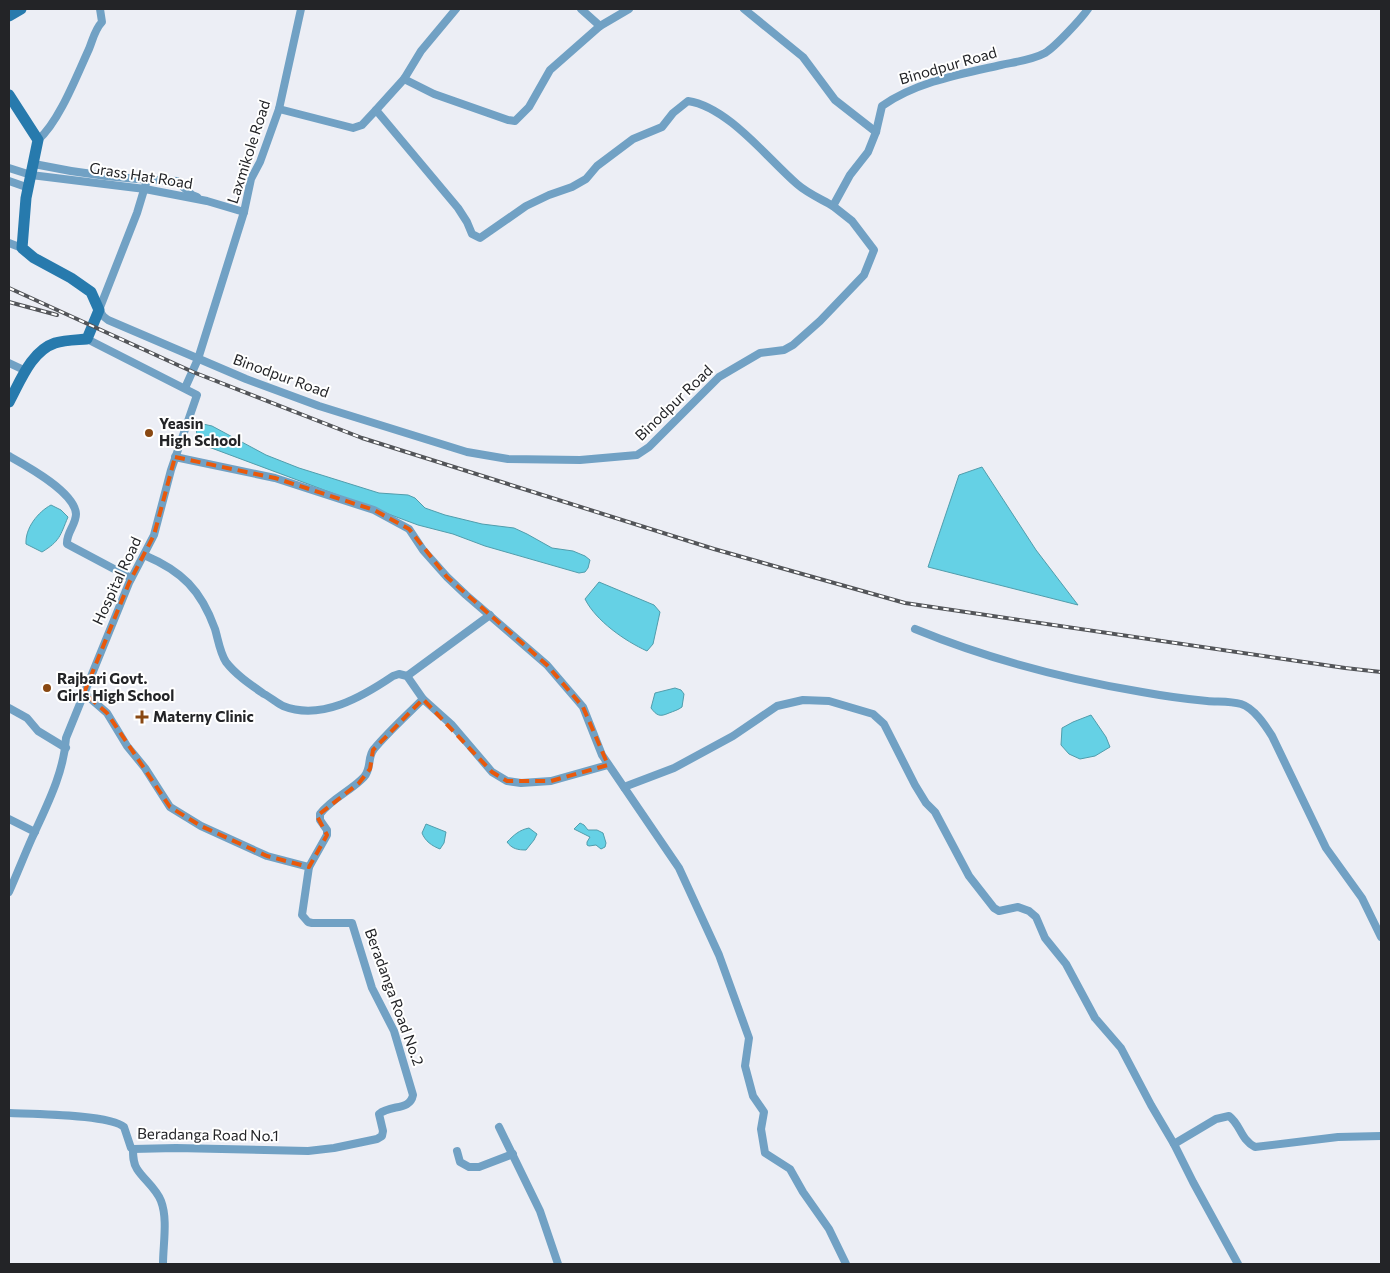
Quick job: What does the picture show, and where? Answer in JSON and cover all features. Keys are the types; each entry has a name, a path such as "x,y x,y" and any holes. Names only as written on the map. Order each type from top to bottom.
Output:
{"street":[{"path":"9,16 21,9"},
{"path":"38,140 45,135 62,104 98,26 102,22 100,9"},
{"name":"Laxmikole Road","path":"185,388 198,359 244,212 251,179 260,162 279,110 301,9"},
{"path":"279,110 353,128 362,125 404,79 421,51 456,9"},
{"path":"581,9 600,26"},
{"path":"404,79 434,94 515,121 529,108 550,70 600,26 629,9"},
{"path":"744,9 803,57 835,100 876,132"},
{"name":"Binodpur Road","path":"198,359 319,406 467,452 508,459 580,460 637,455 649,447 719,377 760,353 784,350 793,345 820,321 864,275 874,250 852,221 832,206 850,175 868,152 876,132 882,106 895,96 935,82 1024,60 1046,52 1082,18 1088,9"},
{"path":"9,95 38,140 28,188 22,248"},
{"path":"376,110 458,208 472,234 480,238 526,206 572,187 586,179 597,166 633,139 662,127 673,113 688,101 699,103 715,110 798,185 832,206"},
{"path":"9,168 177,181 192,195 207,201"},
{"name":"Grass Hat Road","path":"33,170 207,201 244,212"},
{"path":"86,339 137,212 147,180"},
{"path":"9,181 28,188"},
{"path":"9,242 22,248 34,258 71,278 91,292 102,316 108,320 198,359"},
{"path":"9,402 26,371 40,352 53,344 86,339 185,388"},
{"path":"9,363 26,371"},
{"name":"Hospital Road","path":"9,892 56,781 66,748 66,738 131,578 154,535 175,457 197,395 185,388"},
{"path":"9,456 52,483 74,506 76,516 66,544 131,578"},
{"path":"175,457 275,478 374,510 410,529 423,550 466,596 548,666 584,707 602,755 679,868 719,955 749,1038 745,1066 753,1096 764,1112 761,1129 765,1153 790,1169 803,1192 829,1229 846,1264"},
{"path":"144,555 166,564 184,578 208,608 225,660 250,685 282,706 300,710 320,710 348,702 399,674 406,676 423,699 452,725 492,772 507,781 521,783 551,781 608,764"},
{"path":"406,676 490,615"},
{"path":"916,629 959,647 1008,662 1102,685 1170,696 1240,704 1250,709 1265,725 1272,736 1326,848 1362,898 1381,937"},
{"path":"84,694 106,713 127,746 146,768 170,807 201,826 259,853 309,867 326,836 327,830 320,820 320,814 328,805 359,783 370,768 370,761 374,750 423,699"},
{"path":"624,787 674,768 733,736 777,706 802,700 829,701 872,714 884,724 915,785 926,803 935,812 970,876 994,908 999,911 1018,907 1029,911 1036,917 1045,938 1066,964 1095,1018 1121,1048 1150,1105 1174,1144 1238,1264"},
{"path":"9,708 27,718 38,731 66,748"},
{"path":"9,820 35,832"},
{"name":"Beradanga Road No.2","path":"309,867 302,915 308,922 312,923 352,923 372,988 394,1031 413,1095 412,1101 408,1105 388,1109 379,1114 383,1131 380,1137 334,1148"},
{"name":"Beradanga Road No.1","path":"9,1113 92,1118 114,1122 124,1127 129,1144 133,1150 176,1148 308,1151 334,1148"},
{"path":"1174,1144 1216,1120 1229,1116 1233,1119 1247,1142 1255,1147 1338,1138 1381,1136"},
{"path":"498,1126 540,1211 558,1264"},
{"path":"133,1150 137,1169 160,1200 164,1216 163,1264"},
{"path":"457,1151 460,1162 469,1167 479,1167 512,1154"}],"highlighted area":[{"path":"175,457 275,478 374,510 409,529 447,577 547,665 583,707 608,765 551,781 507,781 492,772 423,699 373,750 370,769 359,783 317,816 327,835 309,867 267,856 201,826 170,807 107,713 84,693 129,583 154,535"}],"water":[{"path":"203,424 212,426 266,455 299,468 379,493 408,495 415,498 425,508 445,515 482,524 514,528 552,548 573,551 585,556 590,560 588,568 585,572 579,573 418,525 206,446 197,436 197,427"},
{"path":"982,467 1036,550 1078,605 928,567 959,475"},
{"path":"51,505 61,510 68,517 59,538 53,545 42,552 26,544 26,538 33,521"},
{"path":"599,582 654,605 660,612 653,644 647,651 612,630 590,607 585,599"},
{"path":"675,688 681,690 684,694 682,707 663,715 657,714 651,708 655,693"},
{"path":"1091,715 1106,737 1110,747 1095,756 1080,759 1069,754 1061,745 1062,728"},
{"path":"580,823 588,830 597,830 603,833 606,843 605,847 601,849 596,845 587,845 590,837 574,829"},
{"path":"426,824 446,832 444,843 440,849 429,843 423,836 422,833"},
{"path":"529,828 537,834 526,850 515,849 507,842 517,833"}],"railway":[{"path":"9,288 193,372 362,438 714,549 905,603 1381,672"},
{"path":"9,302 57,315"}],"place":[{"name":"Yeasin High School","path":"149,433"},
{"name":"Rajbari Govt. Girls High School","path":"47,688"},
{"name":"Materny Clinic","path":"142,717"}]}
